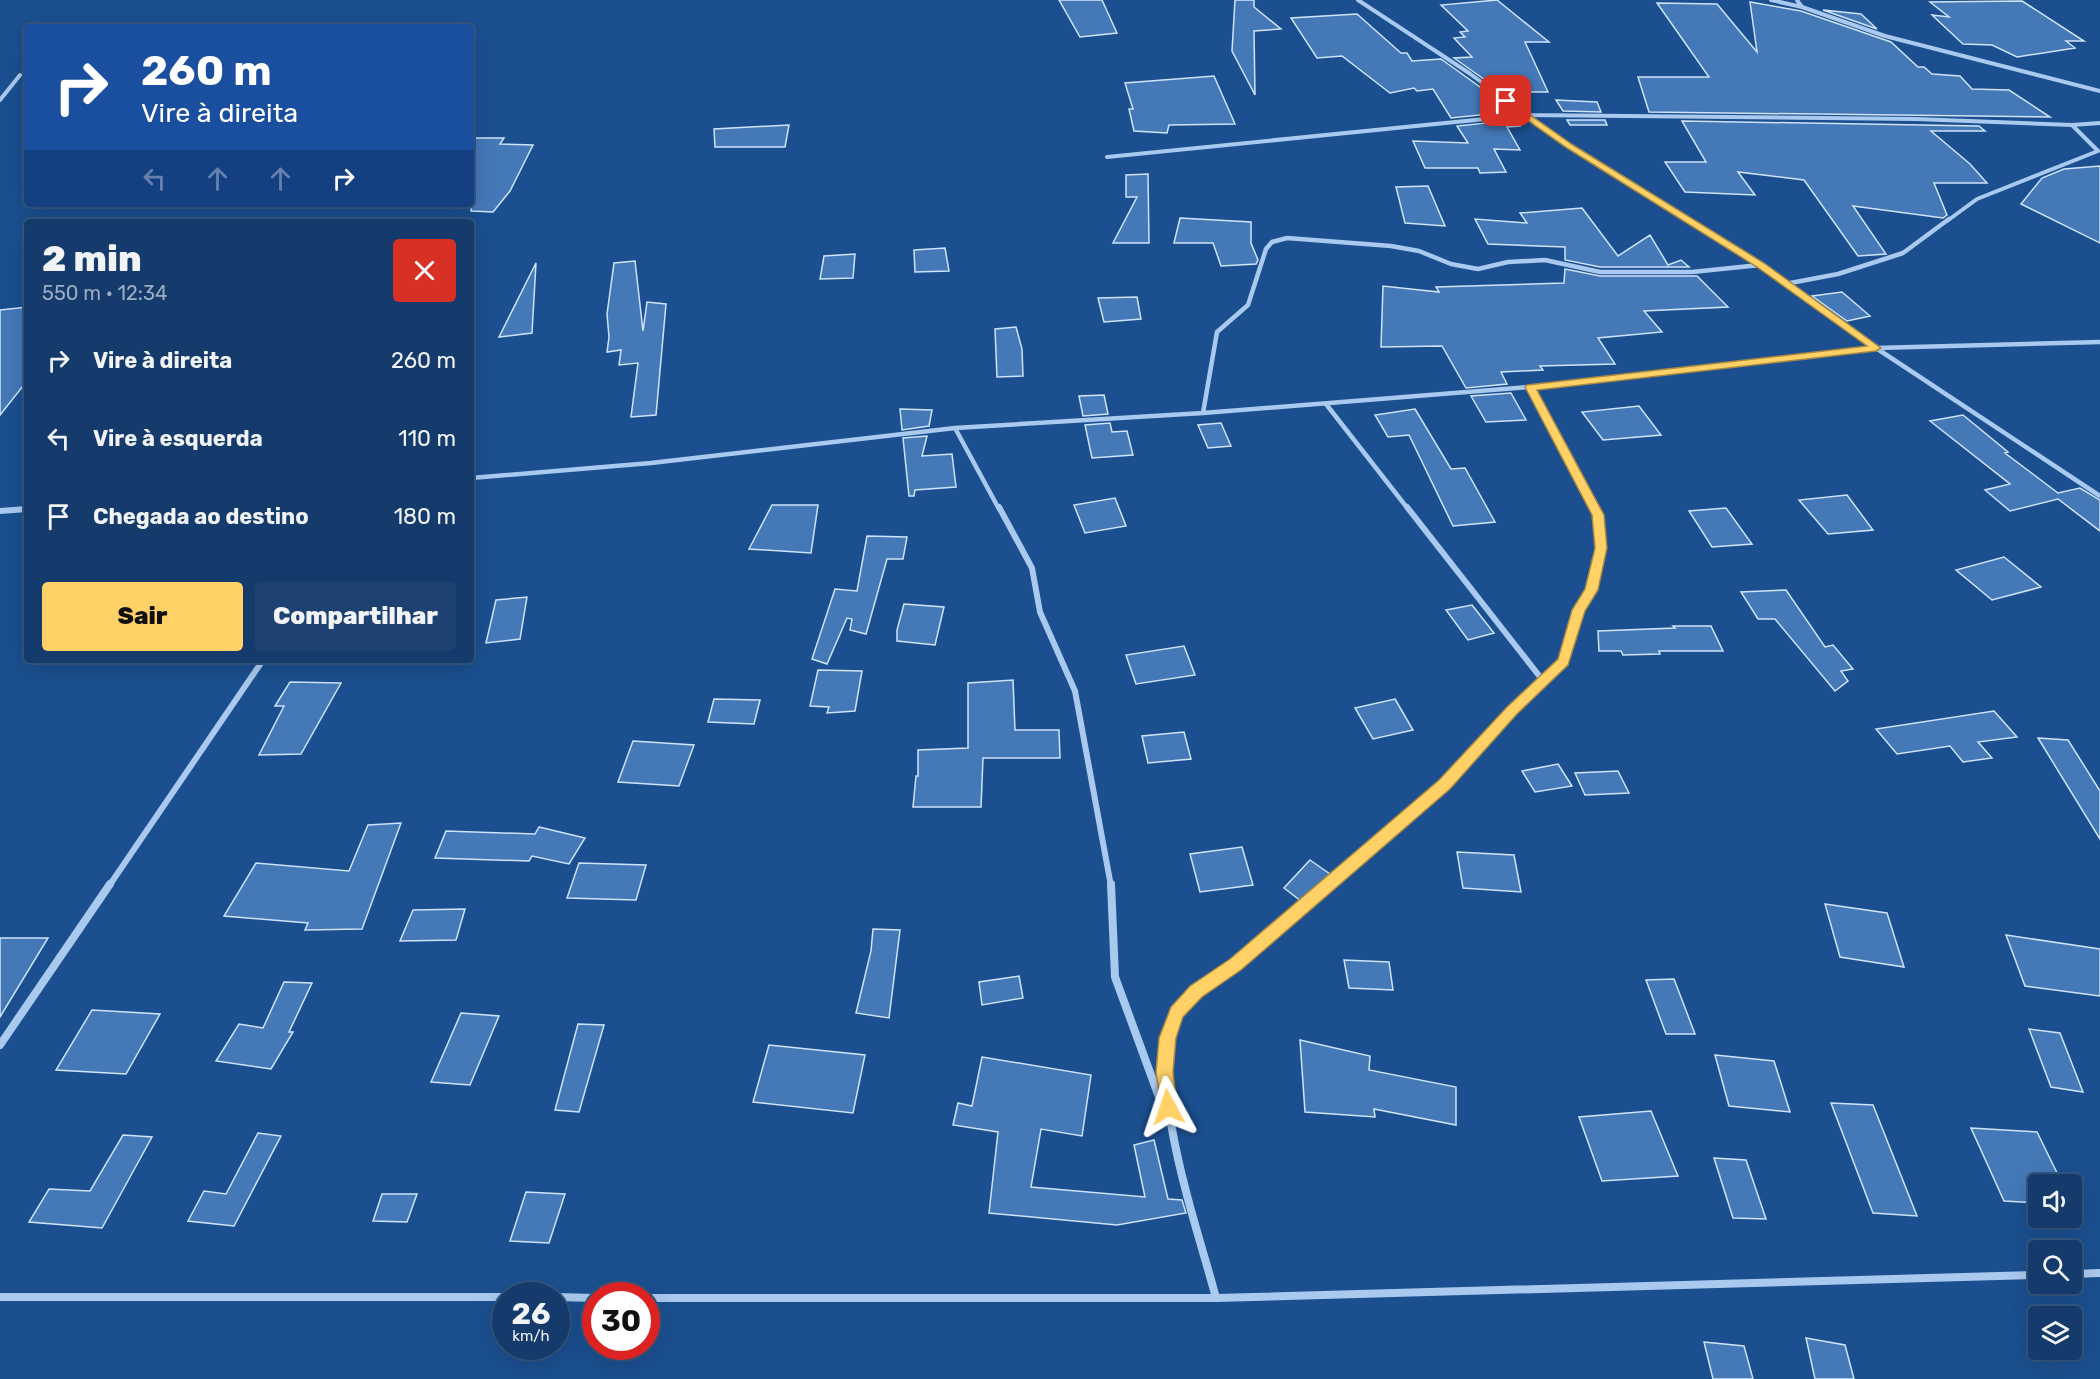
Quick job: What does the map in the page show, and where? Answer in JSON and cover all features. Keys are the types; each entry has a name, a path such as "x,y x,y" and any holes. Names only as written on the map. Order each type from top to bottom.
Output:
{"street":[{"path":"1358,0 1469,74 1525,116 1761,265 1876,348 2100,496"},
{"path":"1771,0 1802,7 1886,36 2100,91"},
{"path":"1797,0 1802,7"},
{"path":"0,100 20,75"},
{"path":"1107,157 1525,116 1916,118 2072,125 2100,123"},
{"path":"1785,284 1838,274 1903,253 1977,199 2098,151 2072,125"},
{"path":"1203,413 1212,349 1217,332 1248,305 1266,249 1272,242 1287,238 1391,246 1419,251 1451,264 1478,268 1508,262 1545,260 1600,272 1692,272 1761,265"},
{"path":"474,478 651,463 955,428 1203,413 1530,387 1876,348 2100,342"},
{"path":"1170,1125 1165,1072 1168,1038 1176,1012 1196,991 1236,964 1445,784 1512,711 1564,661 1578,610 1592,590 1602,534 1598,515 1530,387"},
{"path":"1326,404 1544,682"},
{"path":"955,428 1032,568 1040,612 1075,691 1110,872 1115,977 1170,1125 1216,1298"},
{"path":"0,511 24,509"},
{"path":"0,1045 261,663"},
{"path":"2082,1274 2100,1273"},
{"path":"660,1298 1216,1298 2028,1275"},
{"path":"0,1297 492,1298"}],"building":[{"path":"1059,0 1102,0 1117,33 1080,37"},
{"path":"1235,0 1254,0 1254,7 1281,29 1254,31 1255,95 1232,51"},
{"path":"1497,0 1549,42 1525,42 1548,92 1502,92 1454,58 1472,57 1454,38 1465,37 1460,32 1468,31 1441,5"},
{"path":"2022,1 2084,41 2066,41 2075,48 2017,57 1992,45 1963,44 1932,15 1949,17 1930,2"},
{"path":"1750,2 1801,11 1891,42 1918,67 1924,67 1932,74 1960,76 1972,89 2009,90 2050,117 1649,112 1638,77 1709,77 1657,3 1717,4 1757,52"},
{"path":"1823,10 1861,14 1877,29"},
{"path":"1357,14 1401,53 1407,53 1412,61 1441,59 1501,102 1509,112 1451,118 1433,89 1417,91 1414,88 1390,93 1342,56 1317,58 1291,18"},
{"path":"1214,76 1235,124 1169,125 1167,133 1134,131 1129,109 1133,109 1125,83"},
{"path":"1556,100 1597,102 1601,112 1563,111"},
{"path":"1515,120 1520,126 1507,127 1520,150 1494,149 1506,172 1480,173 1478,168 1425,168 1413,141 1468,143 1457,126"},
{"path":"1567,120 1605,120 1607,125 1570,125"},
{"path":"1682,121 1979,126 1985,131 1931,131 1970,164 1987,183 1934,183 1947,215 1943,218 1853,206 1886,254 1858,256 1804,180 1738,172 1755,195 1685,192 1665,162 1706,162"},
{"path":"789,125 785,147 715,147 714,129"},
{"path":"474,138 504,138 500,144 533,145 510,191 493,212 471,211 471,207 474,207"},
{"path":"2100,166 2100,243 2021,204 2042,178 2064,169"},
{"path":"1148,174 1149,243 1113,243 1137,197 1126,197 1126,175"},
{"path":"1428,186 1445,226 1405,223 1396,187"},
{"path":"1582,208 1618,256 1650,235 1668,265 1681,260 1689,267 1600,267 1565,260 1565,247 1488,244 1475,219 1527,223 1520,213"},
{"path":"1180,218 1251,222 1251,243 1258,260 1256,264 1221,266 1213,243 1174,243"},
{"path":"945,248 949,271 915,272 914,250"},
{"path":"855,254 853,278 820,279 824,256"},
{"path":"635,261 643,331 647,302 666,304 656,415 631,417 638,363 619,365 621,350 607,352 609,337 607,314 614,263"},
{"path":"536,263 532,333 499,337"},
{"path":"1565,269 1600,276 1697,276 1728,307 1644,311 1662,332 1598,338 1615,364 1540,366 1543,370 1501,372 1507,384 1466,388 1442,346 1381,347 1383,286 1439,292 1436,287 1564,283"},
{"path":"1842,292 1870,316 1847,321 1812,296"},
{"path":"1137,297 1141,319 1104,322 1098,298"},
{"path":"24,307 24,385 0,415 0,310"},
{"path":"1016,327 1022,349 1023,376 997,377 995,329"},
{"path":"1511,393 1526,420 1486,422 1471,396"},
{"path":"1104,395 1108,414 1083,416 1079,396"},
{"path":"1639,406 1661,435 1603,440 1582,412"},
{"path":"900,409 932,410 929,426 902,430"},
{"path":"1415,409 1451,469 1465,468 1495,522 1453,526 1409,435 1388,437 1375,415"},
{"path":"1963,415 2008,452 2005,453 2058,493 2080,488 2100,500 2100,531 2058,499 2010,511 1985,490 2010,484 1930,421"},
{"path":"1110,423 1112,432 1127,431 1133,455 1092,458 1085,425"},
{"path":"1221,423 1231,446 1208,448 1198,425"},
{"path":"927,436 922,456 952,454 956,487 915,490 914,496 909,496 903,438"},
{"path":"1847,495 1873,530 1828,534 1799,500"},
{"path":"1115,498 1126,526 1085,533 1074,505"},
{"path":"772,505 818,505 811,553 749,549"},
{"path":"1726,508 1752,544 1712,547 1689,511"},
{"path":"867,536 907,537 903,559 887,559 866,634 850,630 852,619 847,618 827,664 812,659 835,589 857,591"},
{"path":"2004,557 2041,587 1992,600 1956,570"},
{"path":"1786,590 1825,647 1833,645 1853,669 1841,671 1848,681 1835,691 1775,619 1758,619 1741,592"},
{"path":"527,597 520,639 486,643 496,600"},
{"path":"904,604 944,607 935,645 897,641 897,630"},
{"path":"1472,605 1494,633 1468,640 1446,610"},
{"path":"1673,626 1711,626 1723,651 1659,651 1660,654 1623,655 1621,651 1599,651 1598,631 1675,628"},
{"path":"1184,646 1195,675 1136,684 1126,655"},
{"path":"818,670 862,671 855,711 827,713 829,707 810,706"},
{"path":"1013,680 1015,730 1059,730 1060,758 983,758 981,807 913,807 916,776 918,776 918,750 968,748 968,683"},
{"path":"290,682 341,683 301,754 259,755 284,706 275,706"},
{"path":"714,699 760,700 754,724 708,722"},
{"path":"1395,699 1413,730 1373,739 1355,708"},
{"path":"1994,711 2017,737 1978,742 1992,758 1963,762 1950,746 1897,754 1876,729"},
{"path":"1184,732 1191,759 1148,763 1142,736"},
{"path":"2038,738 2068,740 2100,791 2100,839"},
{"path":"633,741 694,745 679,786 618,782"},
{"path":"1558,764 1572,786 1535,792 1522,771"},
{"path":"1618,771 1629,793 1585,795 1575,773"},
{"path":"401,823 362,929 305,930 308,923 224,916 256,863 349,871 368,825"},
{"path":"539,827 585,838 569,864 532,856 529,861 435,858 446,831 535,834"},
{"path":"1242,847 1253,885 1200,892 1190,854"},
{"path":"1457,852 1514,855 1521,892 1463,888"},
{"path":"1310,860 1330,874 1301,901 1284,888"},
{"path":"579,863 646,865 636,900 567,898"},
{"path":"1825,904 1887,913 1904,967 1840,957"},
{"path":"465,909 456,940 400,941 413,910"},
{"path":"873,929 900,930 889,1018 856,1013 871,951"},
{"path":"2006,935 2100,949 2100,996 2025,986"},
{"path":"0,938 48,938 0,1017"},
{"path":"1344,960 1389,962 1393,990 1349,988"},
{"path":"1019,976 1023,998 982,1005 979,982"},
{"path":"1674,979 1695,1034 1666,1034 1646,980"},
{"path":"284,982 312,983 289,1032 293,1032 271,1069 216,1061 239,1024 263,1028"},
{"path":"92,1010 160,1014 126,1074 56,1070"},
{"path":"461,1013 499,1016 470,1085 431,1082"},
{"path":"578,1024 604,1025 579,1112 555,1110"},
{"path":"2029,1029 2060,1033 2083,1092 2051,1087"},
{"path":"1300,1040 1370,1056 1369,1070 1456,1087 1456,1125 1374,1109 1375,1117 1305,1112"},
{"path":"769,1045 865,1055 853,1113 753,1102"},
{"path":"1715,1055 1774,1061 1790,1112 1729,1106"},
{"path":"982,1057 1091,1075 1082,1136 1041,1129 1031,1187 1145,1197 1134,1145 1154,1140 1168,1199 1182,1200 1186,1213 1117,1225 989,1213 998,1132 953,1125 958,1103 972,1106"},
{"path":"1831,1103 1873,1105 1917,1216 1873,1213"},
{"path":"1651,1111 1678,1176 1602,1181 1579,1117"},
{"path":"1971,1128 2037,1132 2058,1174 2028,1174 2028,1202 2004,1201"},
{"path":"258,1133 281,1136 234,1226 188,1221 204,1191 226,1194"},
{"path":"123,1135 152,1137 102,1228 29,1222 49,1189 90,1191"},
{"path":"1714,1158 1746,1160 1766,1219 1733,1218"},
{"path":"526,1192 565,1194 549,1243 510,1241"},
{"path":"382,1194 417,1194 407,1222 373,1221"},
{"path":"1806,1338 1845,1345 1854,1379 1815,1379"},
{"path":"1704,1342 1744,1346 1753,1379 1713,1379"}],"route":[{"path":"1168,1107 1165,1072 1168,1038 1176,1012 1196,991 1236,964 1445,784 1512,711 1564,661 1578,610 1592,590 1602,534 1598,515 1530,387 1876,348 1761,265 1570,147 1506,101"}]}
